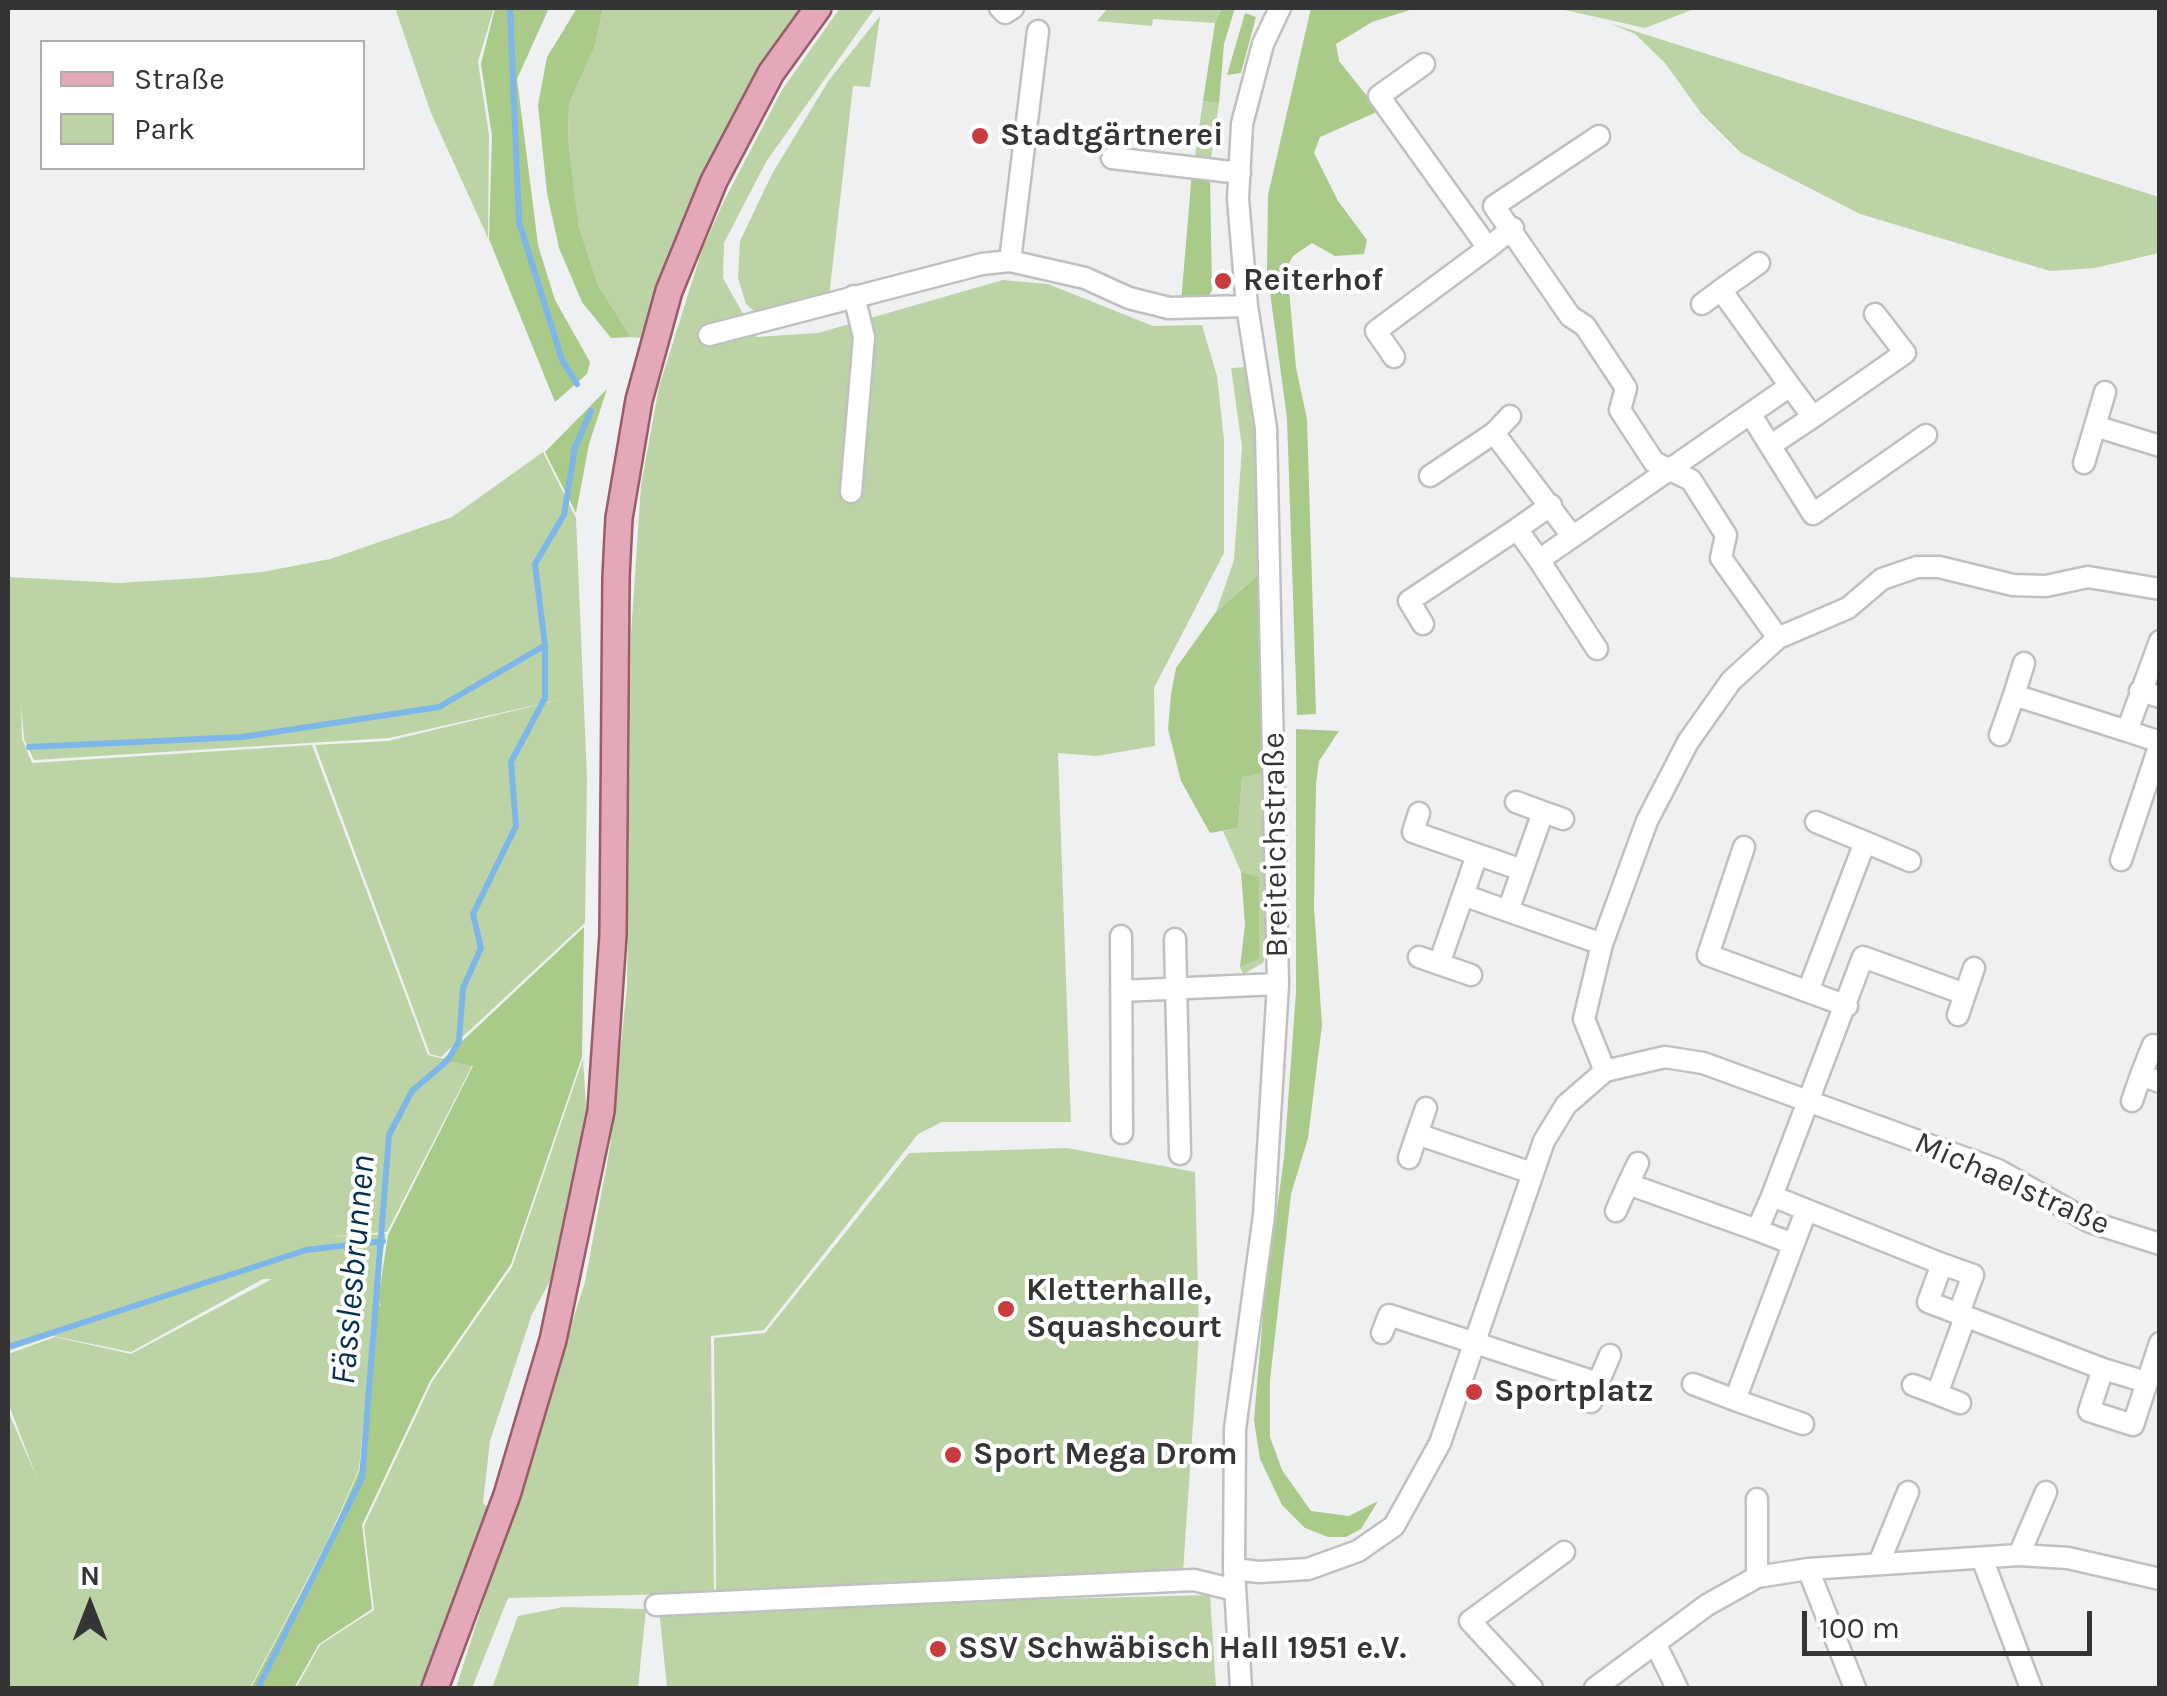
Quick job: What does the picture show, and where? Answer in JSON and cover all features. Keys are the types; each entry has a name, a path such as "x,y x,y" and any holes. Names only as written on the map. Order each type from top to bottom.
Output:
{"main road":[{"path":"435,1688 507,1495 552,1340 602,1110 615,861 616,576 625,473 639,400 669,291 714,181 771,72 818,8"}],"street":[{"path":"1000,8 1006,12 1013,8"},
{"name":"Breiteichstraße","path":"1240,1688 1235,1580 1236,1429 1264,1215 1278,984 1266,428 1247,306 1240,173 1242,124 1262,44 1280,8"},
{"path":"1010,261 1038,31"},
{"path":"1424,64 1379,96 1488,248"},
{"path":"1468,222 1599,136"},
{"path":"1112,158 1240,173"},
{"path":"1494,206 1513,228 1570,316 1585,326 1626,388 1620,410 1654,462 1690,480 1717,521 1726,535 1721,558 1778,638"},
{"path":"1394,357 1376,331 1513,228"},
{"path":"710,335 854,296 1010,261 1071,274 1128,298 1170,308 1247,306"},
{"path":"1702,304 1759,263"},
{"path":"1720,290 1813,417"},
{"path":"850,492 864,338 854,296"},
{"path":"1771,445 1905,353 1875,314"},
{"path":"1538,560 1790,386"},
{"path":"2084,463 2106,392"},
{"path":"1751,415 1771,445 1807,518 1926,436"},
{"path":"1430,476 1494,433 1510,416"},
{"path":"2095,426 2160,446"},
{"path":"1494,433 1572,536"},
{"path":"1423,624 1404,593 1551,505"},
{"path":"1516,529 1597,650"},
{"path":"1606,1071 1584,1019 1602,944 1647,821 1688,742 1731,681 1778,638 1848,608 1882,578 1917,567 1939,567 2013,585 2101,577 2160,589"},
{"path":"2127,731 2150,694 2160,641"},
{"path":"2000,736 2024,662"},
{"path":"2014,694 2160,743 2122,860"},
{"path":"1508,911 1522,870 1553,816 1516,802"},
{"path":"1816,822 1910,861"},
{"path":"1412,832 1522,870"},
{"path":"1808,991 1865,842"},
{"path":"1744,847 1708,955 1847,1006"},
{"path":"1471,975 1429,960 1463,895 1477,855"},
{"path":"1463,895 1602,944"},
{"path":"1121,936 1122,1133"},
{"path":"1175,938 1180,1154"},
{"path":"1828,944 1965,994"},
{"path":"1756,1230 1863,957"},
{"path":"1958,1015 1974,968"},
{"path":"1121,991 1278,984"},
{"path":"2132,1100 2150,1079 2153,1045"},
{"name":"Michaelstraße","path":"656,1605 1235,1580 1259,1572 1308,1568 1358,1552 1394,1526 1440,1443 1532,1173 1566,1105 1606,1071 1665,1058 1703,1063 1998,1170 2090,1222 2160,1244"},
{"path":"1409,1158 1426,1108"},
{"path":"1417,1134 1532,1173"},
{"path":"1616,1212 1638,1163"},
{"path":"1628,1184 1793,1244"},
{"path":"1772,1196 1972,1275 1959,1313 1963,1323 1938,1394"},
{"path":"1735,1400 1806,1211"},
{"path":"1942,1264 1928,1302 2146,1382"},
{"path":"1388,1316 1594,1392 1610,1354"},
{"path":"2103,1369 2089,1411 2133,1426 2160,1343"},
{"path":"1694,1384 1803,1424"},
{"path":"1913,1385 1960,1403"},
{"path":"1879,1563 1908,1492"},
{"path":"2019,1555 2046,1492"},
{"path":"1756,1577 1757,1499"},
{"path":"1532,1688 1470,1622 1564,1552"},
{"path":"1595,1688 1707,1605 1756,1577 1808,1568 2019,1555 2068,1558 2160,1579"},
{"path":"1982,1558 2030,1688"},
{"path":"1808,1568 1854,1688"},
{"path":"1656,1645 1677,1688"}],"green space":[{"path":"395,8 494,8 478,62 489,135 488,238 431,113"},
{"path":"495,8 549,8 517,79 538,245 555,300 590,362 587,374 555,402 489,239 492,136 481,64"},
{"path":"577,8 603,8 595,46 569,104 568,139 579,228 598,285 631,337 611,338 582,302 559,248 547,193 538,105 547,57"},
{"path":"603,8 803,8 645,338 631,337 598,285 579,229 568,139 569,104 595,46"},
{"path":"840,8 875,8 766,162 724,243 723,278 756,337 818,333 1003,280 1048,284 1153,326 1202,325 1217,376 1224,440 1224,553 1154,688 1155,746 1096,756 1058,753 1071,1122 942,1122 918,1134 764,1330 711,1336 714,1593 508,1598 472,1688 456,1688 585,1282 610,1147 627,987 631,634 641,485 659,387 702,250 724,201 782,90"},
{"path":"1108,8 1222,8 1215,23 1153,19 1152,26 1097,21"},
{"path":"1222,8 1235,8 1224,44 1219,103 1203,101 1215,23"},
{"path":"1311,8 1416,8 1372,22 1336,44 1339,61 1379,111 1320,137 1314,153 1338,201 1367,240 1364,254 1335,256 1312,243 1293,256 1287,267 1296,368 1307,419 1316,714 1297,715 1287,418 1267,270 1268,195"},
{"path":"1556,8 1697,8 1645,28"},
{"path":"1245,13 1256,17 1241,73 1227,75"},
{"path":"880,16 870,87 853,86 829,297 763,313 754,311 746,304 738,278 740,241 772,174 829,80"},
{"path":"1609,23 2159,197 2159,253 2095,268 2050,271 1860,214 1741,153 1701,113 1665,63 1635,34"},
{"path":"1203,101 1219,103 1211,158 1195,157"},
{"path":"1192,172 1210,178 1212,290 1208,297 1181,303"},
{"path":"1247,367 1258,428 1263,571 1216,612 1234,560 1242,447 1231,368"},
{"path":"607,389 589,444 576,513 545,452"},
{"path":"543,452 576,518 587,778 585,923 441,1057 430,1054 315,745 388,741 567,698 389,738 34,760 24,739 21,703 22,739 32,763 312,745 428,1055 472,1066 387,1232 326,1237 386,1234 375,1299 359,1469 327,1542 250,1688 8,1688 8,1411 37,1478 8,1403 8,1354 55,1337 131,1354 272,1279 263,1279 131,1352 53,1336 8,1351 8,577 119,583 262,572 330,559 452,517"},
{"path":"1263,571 1263,773 1242,777 1238,828 1210,833 1181,781 1168,729 1176,668 1216,612"},
{"path":"1296,729 1339,731 1319,761 1316,784 1314,907 1322,1025 1308,1138 1291,1194 1270,1380 1270,1437 1282,1470 1311,1511 1349,1516 1378,1501 1361,1529 1346,1537 1328,1537 1305,1528 1282,1505 1260,1459 1254,1420 1264,1303 1284,1158 1296,992"},
{"path":"1263,773 1268,948 1263,963 1243,974 1240,967 1259,959 1259,878 1241,872 1223,831 1238,828 1242,776"},
{"path":"1241,872 1259,877 1259,959 1240,967 1245,925"},
{"path":"584,927 582,1057 511,1264 430,1381 362,1525 372,1609 319,1644 294,1688 251,1688 328,1542 360,1469 376,1300 381,1307 378,1300 388,1235 473,1066 442,1060"},
{"path":"583,1059 588,1135 566,1252 532,1314 490,1441 483,1503 488,1507 422,1688 296,1688 320,1645 374,1610 364,1526 432,1382 512,1267"},
{"name":"Sport Mega Drom","path":"1067,1148 1195,1172 1199,1336 1183,1572 716,1592 714,1338 765,1333 909,1153"},
{"name":"SSV Schwäbisch Hall 1951 e.V.","path":"1210,1595 1216,1688 667,1688 659,1609"},
{"path":"563,1607 646,1609 638,1688 492,1688 518,1616"}],"waterway":[{"name":"Fässlesbrunnen","path":"510,8 519,222 562,360 577,384"},
{"name":"Fässlesbrunnen","path":"258,1688 362,1478 389,1135 412,1091 448,1060 459,1041 463,988 481,948 473,914 516,826 511,762 545,698 545,646 535,564 564,515 575,447 591,411"},
{"path":"29,747 242,737 439,707 544,646"},
{"path":"8,1347 306,1250 383,1241"}],"place":[{"name":"Stadtgärtnerei","path":"980,136"},
{"name":"Reiterhof","path":"1223,281"},
{"name":"Kletterhalle, Squashcourt","path":"1006,1309"},
{"name":"Sportplatz","path":"1474,1392"},
{"name":"Sport Mega Drom","path":"953,1455"},
{"name":"SSV Schwäbisch Hall 1951 e.V.","path":"938,1649"}]}
